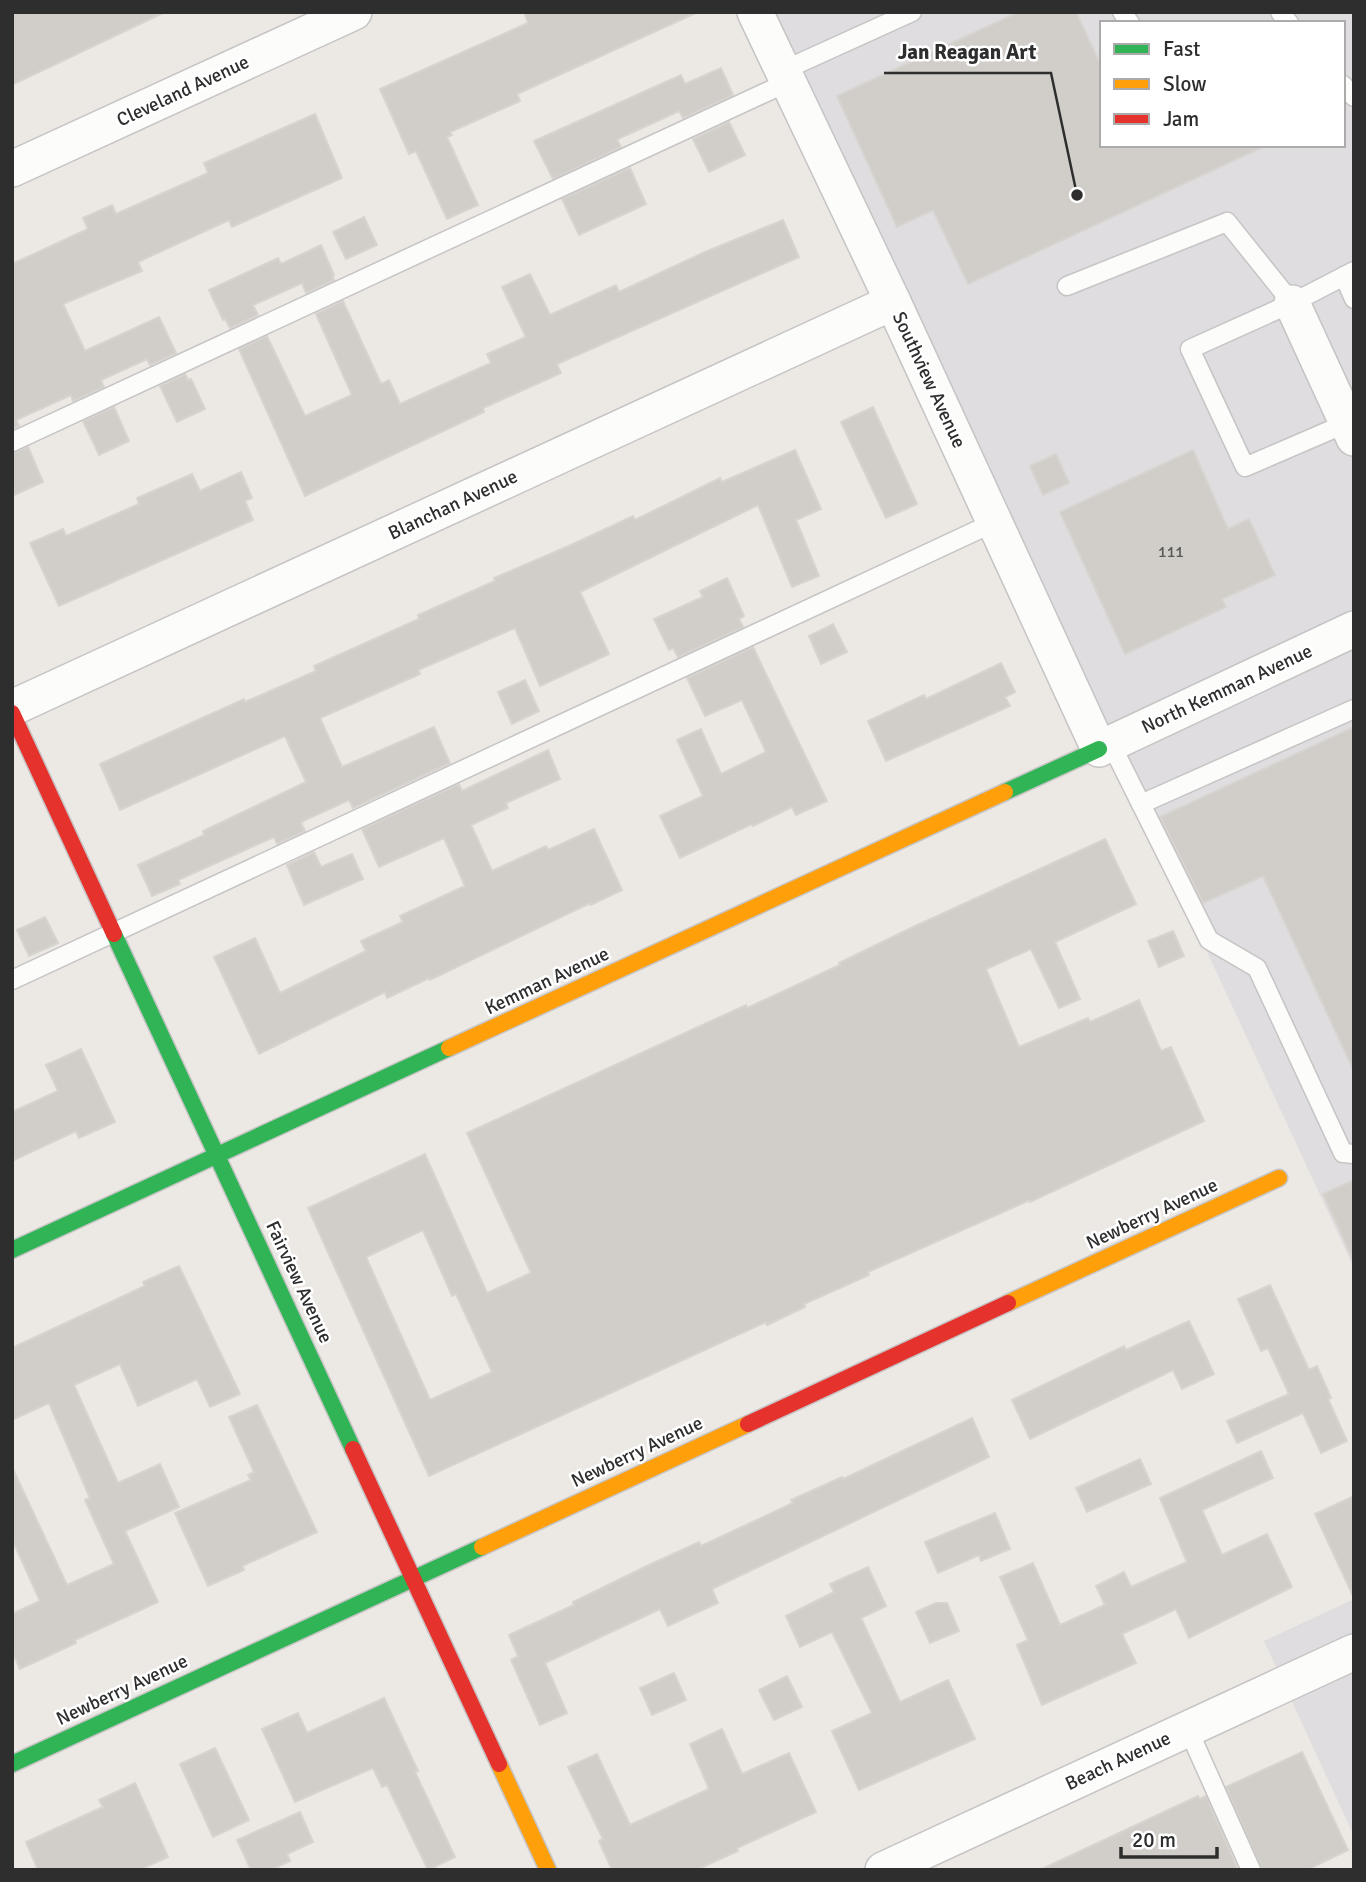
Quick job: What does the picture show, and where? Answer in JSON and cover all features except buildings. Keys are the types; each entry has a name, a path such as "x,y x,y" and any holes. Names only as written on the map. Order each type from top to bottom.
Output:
{"street":[{"name":"Cleveland Avenue","path":"12,169 354,12"},
{"name":"Southview Avenue","path":"759,14 785,76 995,522 1105,746"},
{"name":"Blanchan Avenue","path":"12,710 893,302"},
{"path":"1292,303 1350,431"},
{"name":"North Kemman Avenue","path":"1105,746 1354,629"},
{"name":"Fairview Avenue","path":"12,710 548,1870"},
{"name":"Kemman Avenue","path":"12,1251 1105,746"},
{"name":"Newberry Avenue","path":"12,1764 1279,1178"},
{"name":"Beach Avenue","path":"883,1870 1354,1652"}],"lane":[{"path":"12,442 785,76 912,12"},
{"path":"1067,286 1227,222 1292,303"},
{"path":"1350,431 1245,467 1190,349 1292,303 1349,273 1354,299"},
{"path":"12,980 995,522"},
{"path":"1141,804 1354,709"},
{"path":"1105,746 1141,804 1209,940 1256,968 1343,1153 1354,1154"},
{"path":"1188,1729 1251,1870"}],"shaded area":[{"path":"770,12 1354,12 1354,1268"},
{"path":"1354,1599 1354,1836 1264,1641"}],"traffic: fast":[{"path":"1005,792 1099,749"},
{"path":"114,934 353,1449"},
{"path":"12,1250 449,1048"},
{"path":"12,1764 482,1547"}],"traffic: slow":[{"path":"449,1048 1005,792"},
{"path":"1008,1303 1279,1178"},
{"path":"482,1547 748,1424"},
{"path":"499,1764 548,1870"}],"traffic: jam":[{"path":"12,713 114,934"},
{"path":"748,1424 1008,1303"},
{"path":"353,1449 499,1764"}],"place":[{"name":"Jan Reagan Art","path":"1077,195"}]}
